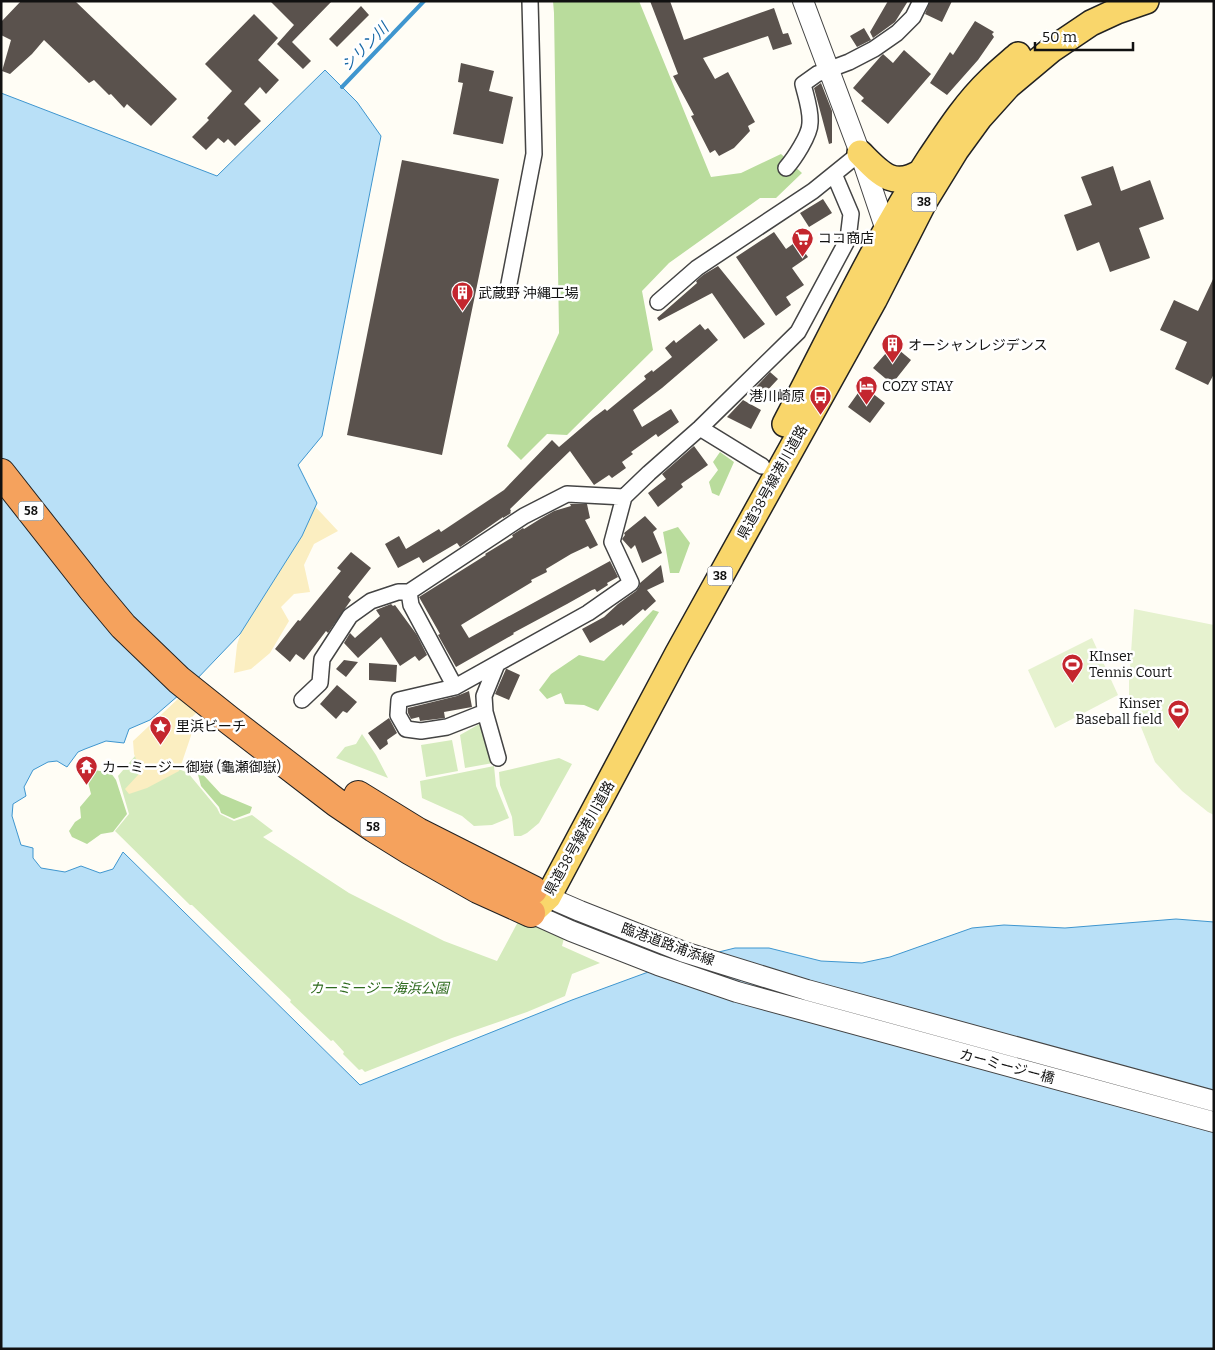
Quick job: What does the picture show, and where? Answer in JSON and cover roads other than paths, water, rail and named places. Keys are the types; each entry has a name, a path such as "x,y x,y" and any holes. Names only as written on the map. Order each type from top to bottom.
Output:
{"highway":[{"name":"58","path":"1,474 123,626 179,680 235,713 383,811 538,900"}],"main road":[{"name":"県道38号線港川道路","path":"538,900 662,654 885,231 921,172 957,117 990,80 1028,46 1101,1"},
{"name":"県道38号線港川道路","path":"538,900 874,300 924,202 956,150 980,117 1008,86 1051,50 1091,23 1146,1"},
{"path":"860,153 879,172 890,178 904,179 921,172"}],"street":[{"path":"508,290 534,154 530,1"},
{"path":"803,1 860,153 885,231 896,257"},
{"path":"786,168 797,155 811,125 803,84 817,74 849,62 897,33 913,17 921,1"},
{"path":"658,302 697,268 813,192 860,153"},
{"path":"485,712 447,727 421,731 406,729 398,715 399,700 455,687 588,613 631,583 612,542 624,497 649,472 700,428 798,332 848,239 851,214 834,174"},
{"path":"700,428 762,466"},
{"path":"302,700 320,683 322,659 350,616 371,602 398,592 409,592 524,516 567,494 624,497"},
{"path":"409,592 411,605 455,687"},
{"path":"497,664 484,696 485,712 498,758"},
{"name":"臨港道路浦添線","path":"538,900 580,912 684,952 807,990"},
{"name":"臨港道路浦添線","path":"538,900 571,931 658,965 737,992 801,1010"},
{"name":"カーミージー橋","path":"807,990 1214,1101"},
{"name":"カーミージー橋","path":"801,1010 1214,1122"}],"water":[{"path":"325,70 357,102 381,136 322,436 298,465 317,503 302,536 240,634 194,682 150,720 129,729 124,743 106,741 78,752 67,767 57,761 48,762 33,770 24,787 26,796 13,804 12,816 21,845 33,848 33,858 41,868 65,872 81,866 100,873 113,869 123,852 360,1085 572,1000 670,964 735,948 769,948 821,961 862,963 890,957 972,928 1004,925 1065,928 1176,919 1214,922 1214,1349 1,1349 1,93 217,176"}],"waterway":[{"name":"シリン川","path":"342,87 424,1"}],"place":[{"name":"ココ商店","path":"802,257"},
{"name":"武蔵野 沖縄工場","path":"462,312"},
{"name":"オーシャンレジデンス","path":"892,364"},
{"name":"COZY STAY","path":"866,405"},
{"name":"港川崎原","path":"821,415"},
{"name":"KInser Tennis Court","path":"1073,683"},
{"name":"Kinser Baseball field","path":"1178,730"},
{"name":"里浜ビーチ","path":"160,745"},
{"name":"カーミージー御嶽 (龜瀬御嶽)","path":"86,786"}],"park label":[{"name":"カーミージー海浜公園","path":"379,988"}]}
